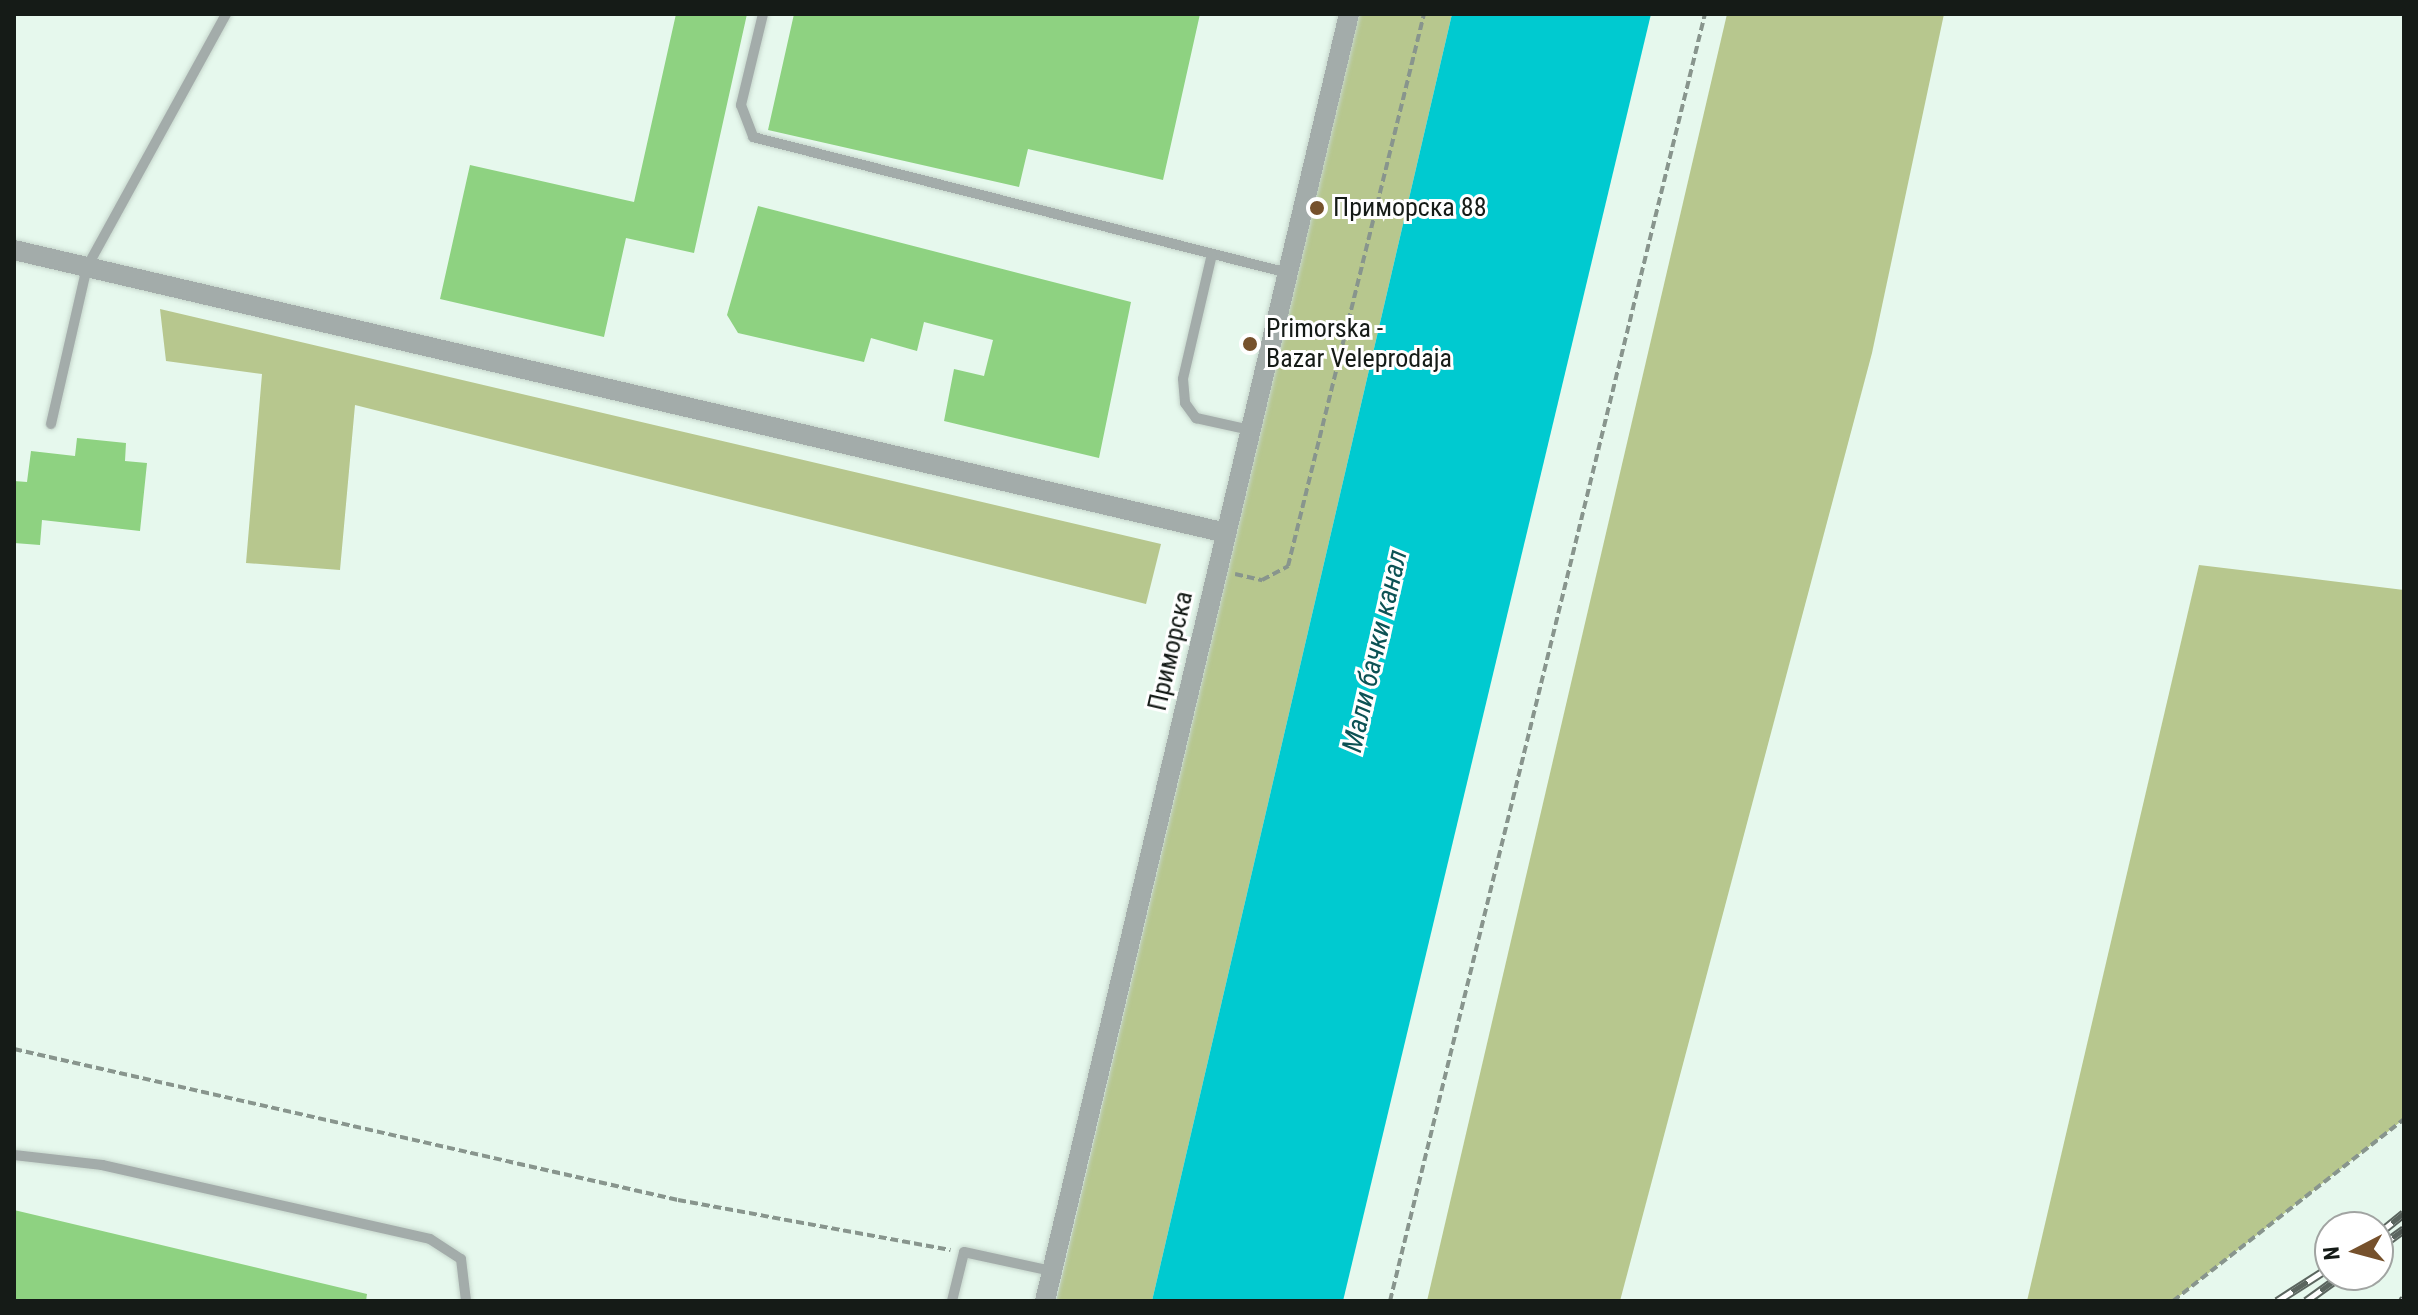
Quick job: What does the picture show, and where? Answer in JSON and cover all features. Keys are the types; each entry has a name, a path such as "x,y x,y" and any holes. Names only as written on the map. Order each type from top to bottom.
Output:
{"street":[{"name":"Приморска","path":"1045,1301 1349,14"},
{"path":"14,250 1226,533"}],"lane":[{"path":"51,424 87,267 226,14"},
{"path":"763,14 741,105 753,137 1288,273"},
{"path":"1212,254 1183,379 1185,403 1196,418 1250,430"},
{"path":"14,1155 102,1165 430,1239 461,1259 466,1301"},
{"path":"952,1301 964,1252 1052,1271"}],"path":[{"path":"1217,569 1262,580 1288,566 1424,14"},
{"path":"1390,1301 1705,14"},
{"path":"14,1049 678,1200 964,1252"},
{"path":"2173,1301 2404,1119"}],"green space":[{"path":"1359,14 1452,14 1152,1301 1056,1301"},
{"path":"1727,14 1944,14 1872,353 1620,1301 1427,1301"},
{"path":"160,309 1161,544 1146,604 355,405 340,570 246,563 262,374 166,361"},
{"path":"2199,565 2404,590 2404,1119 2173,1301 2027,1301"}],"water":[{"name":"Мали бачки канал","path":"1452,14 1651,14 1343,1301 1152,1301"}],"building":[{"path":"676,14 747,14 694,253 626,238 604,337 440,299 470,165 634,202"},
{"path":"794,14 1200,14 1163,180 1028,149 1019,187 768,130"},
{"path":"758,206 1131,302 1099,458 944,421 954,369 984,376 993,340 924,322 917,351 871,338 864,362 738,333 727,315"},
{"path":"77,438 126,443 125,461 147,463 140,531 42,520 40,545 14,543 14,481 27,482 31,451 75,456"},
{"path":"14,1210 367,1294 366,1301 14,1301"}],"railway":[{"path":"2394,1221 2404,1213"},
{"path":"2394,1236 2404,1229"},
{"path":"2277,1301 2314,1277"},
{"path":"2306,1301 2320,1291"}],"place":[{"name":"Приморска 88","path":"1317,208"},
{"name":"Primorska - Bazar Veleprodaja","path":"1250,344"}]}
